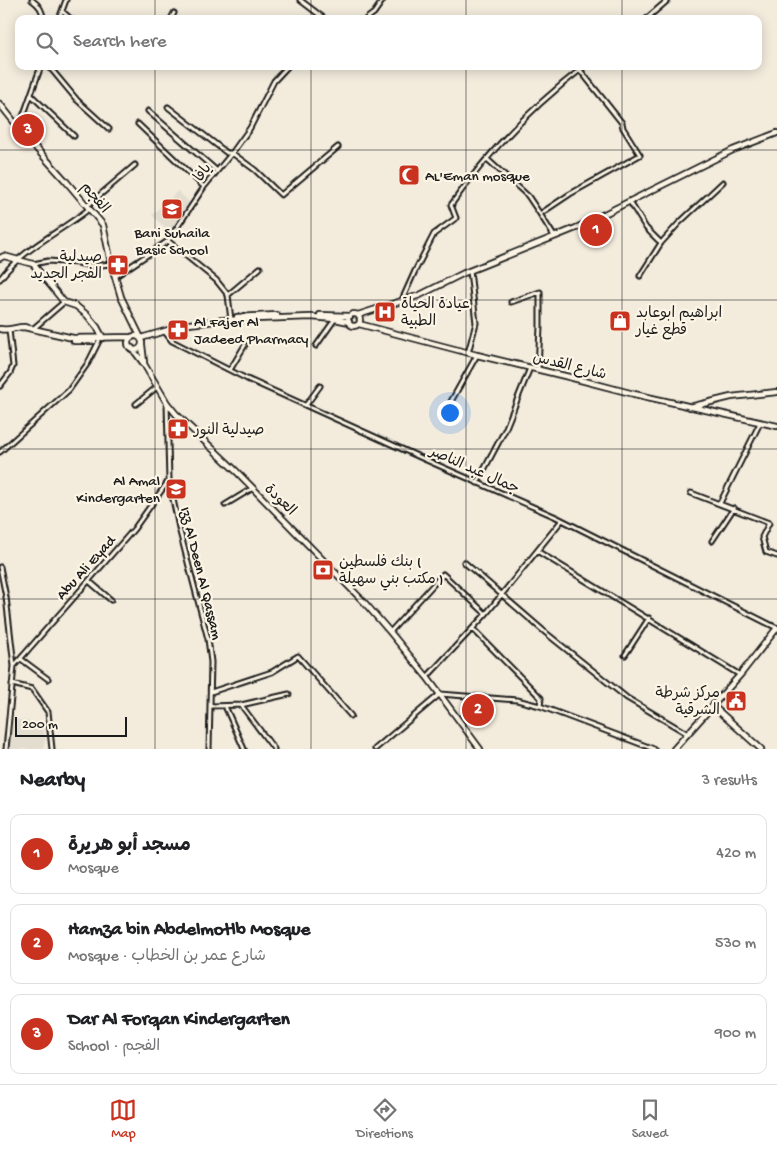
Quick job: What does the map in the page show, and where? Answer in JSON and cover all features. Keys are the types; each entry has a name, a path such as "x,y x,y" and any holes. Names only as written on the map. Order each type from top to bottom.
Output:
{"main road":[{"name":"الفجم","path":"0,104 26,137 103,225 111,264 121,297 142,342"},
{"path":"116,339 131,348 138,349 142,342 152,336 189,324 248,315 358,315 420,295 470,271 555,237 726,154 777,133"},
{"path":"0,258 4,256 33,264 64,302 76,306 83,311 97,327 103,339"},
{"path":"231,319 284,317 335,319 349,322 353,326 359,324 360,319 358,315"},
{"path":"349,322 350,316"},
{"name":"شارع القدس","path":"359,324 468,353 689,407 777,426"},
{"path":"10,332 17,327 34,328 73,338 116,339 133,337 142,342"},
{"path":"131,348 128,340 135,334 135,327"},
{"path":"0,331 28,330 70,341 103,339"},
{"name":"العودة","path":"142,342 144,364"},
{"name":"العودة","path":"131,348 144,364 167,403 176,414 253,488 390,632 427,677 480,749"},
{"path":"689,407 731,397 777,392"},
{"path":"674,749 714,706 777,628"},
{"path":"714,706 761,749"}],"street":[{"path":"32,0 39,6 43,15"},
{"path":"60,15 66,0"},
{"path":"300,0 320,15"},
{"path":"371,15 383,0"},
{"path":"651,15 668,0"},
{"path":"62,11 66,15"},
{"path":"19,128 40,70"},
{"path":"52,70 77,100 109,129"},
{"name":"يافا","path":"116,276 168,242 204,187 250,128 274,81 284,70"},
{"path":"402,300 414,271 434,234 456,218 452,204 470,179 506,137 580,70 622,123 623,128 640,156 570,194 540,214"},
{"path":"31,95 74,136"},
{"path":"168,107 227,153 232,152 255,170 281,196 338,147"},
{"path":"148,111 217,171"},
{"path":"138,124 204,187"},
{"path":"486,159 528,196 555,237"},
{"path":"0,279 32,248 71,223 135,165"},
{"path":"640,276 661,243 723,182"},
{"path":"630,202 646,228 661,243"},
{"path":"168,242 216,280 228,295 231,319"},
{"path":"33,264 48,261 91,266 111,264"},
{"path":"228,295 260,268"},
{"path":"468,353 476,323 470,271"},
{"path":"511,302 540,292 538,369"},
{"path":"34,328 64,302"},
{"path":"316,346 335,319"},
{"path":"0,386 13,366 10,332"},
{"name":"جمال عبد الناصر","path":"165,332 172,341 230,370 562,520 777,628"},
{"path":"0,452 69,390 103,339"},
{"path":"230,370 245,346"},
{"path":"450,405 477,355"},
{"path":"477,483 505,430 530,367"},
{"path":"306,405 320,386"},
{"path":"136,404 158,387"},
{"name":"Izz Al Deen Al Qassam","path":"167,403 169,480 179,528 208,639 211,662 209,749"},
{"path":"720,503 760,423"},
{"name":"Abu Ali Eyad","path":"14,666 134,529 169,480"},
{"path":"225,505 253,488"},
{"path":"691,493 769,523 762,537 766,552 777,556"},
{"path":"712,541 734,508"},
{"path":"427,677 486,614 562,520"},
{"path":"537,551 740,675"},
{"path":"464,562 627,698 689,734"},
{"path":"0,568 6,597 14,666 6,749"},
{"path":"390,632 443,574 486,614"},
{"path":"89,581 111,600"},
{"path":"0,602 6,597"},
{"path":"625,654 649,618"},
{"path":"473,629 541,698 540,706"},
{"path":"211,692 272,672 298,656 351,716"},
{"path":"21,658 48,679"},
{"path":"12,684 32,688 48,712 52,749"},
{"path":"211,706 241,705 289,694"},
{"path":"375,749 440,694 517,700 540,706 654,749"},
{"path":"241,705 274,749"},
{"path":"225,706 244,749"}],"shaded area":[{"name":"Bani Suhaila Basic School","path":"178,191 191,204 170,233 152,215"},
{"path":"13,719 40,723 46,738 43,749 8,749"}],"place":[{"name":"Dar Al Forqan Kindergarten","path":"28,130"},
{"name":"AL'Eman mosque","path":"409,175"},
{"name":"Bani Suhaila Basic School","path":"172,209"},
{"name":"مسجد أبو هريرة","path":"596,230"},
{"name":"صيدلية الفجر الجديد","path":"118,265"},
{"name":"عيادة الحياة الطبية","path":"385,312"},
{"name":"ابراهيم ابوعابد قطع غيار","path":"620,321"},
{"name":"Al Fajer Al Jadeed Pharmacy","path":"178,330"},
{"name":"صيدلية النور","path":"178,429"},
{"name":"Al Amal Kindergarten","path":"176,489"},
{"name":"بنك فلسطين ( مكتب بني سهيلة )","path":"323,570"},
{"name":"مركز شرطة الشرقية","path":"736,701"},
{"name":"Hamza bin Abdelmotlb Mosque","path":"478,710"}]}
